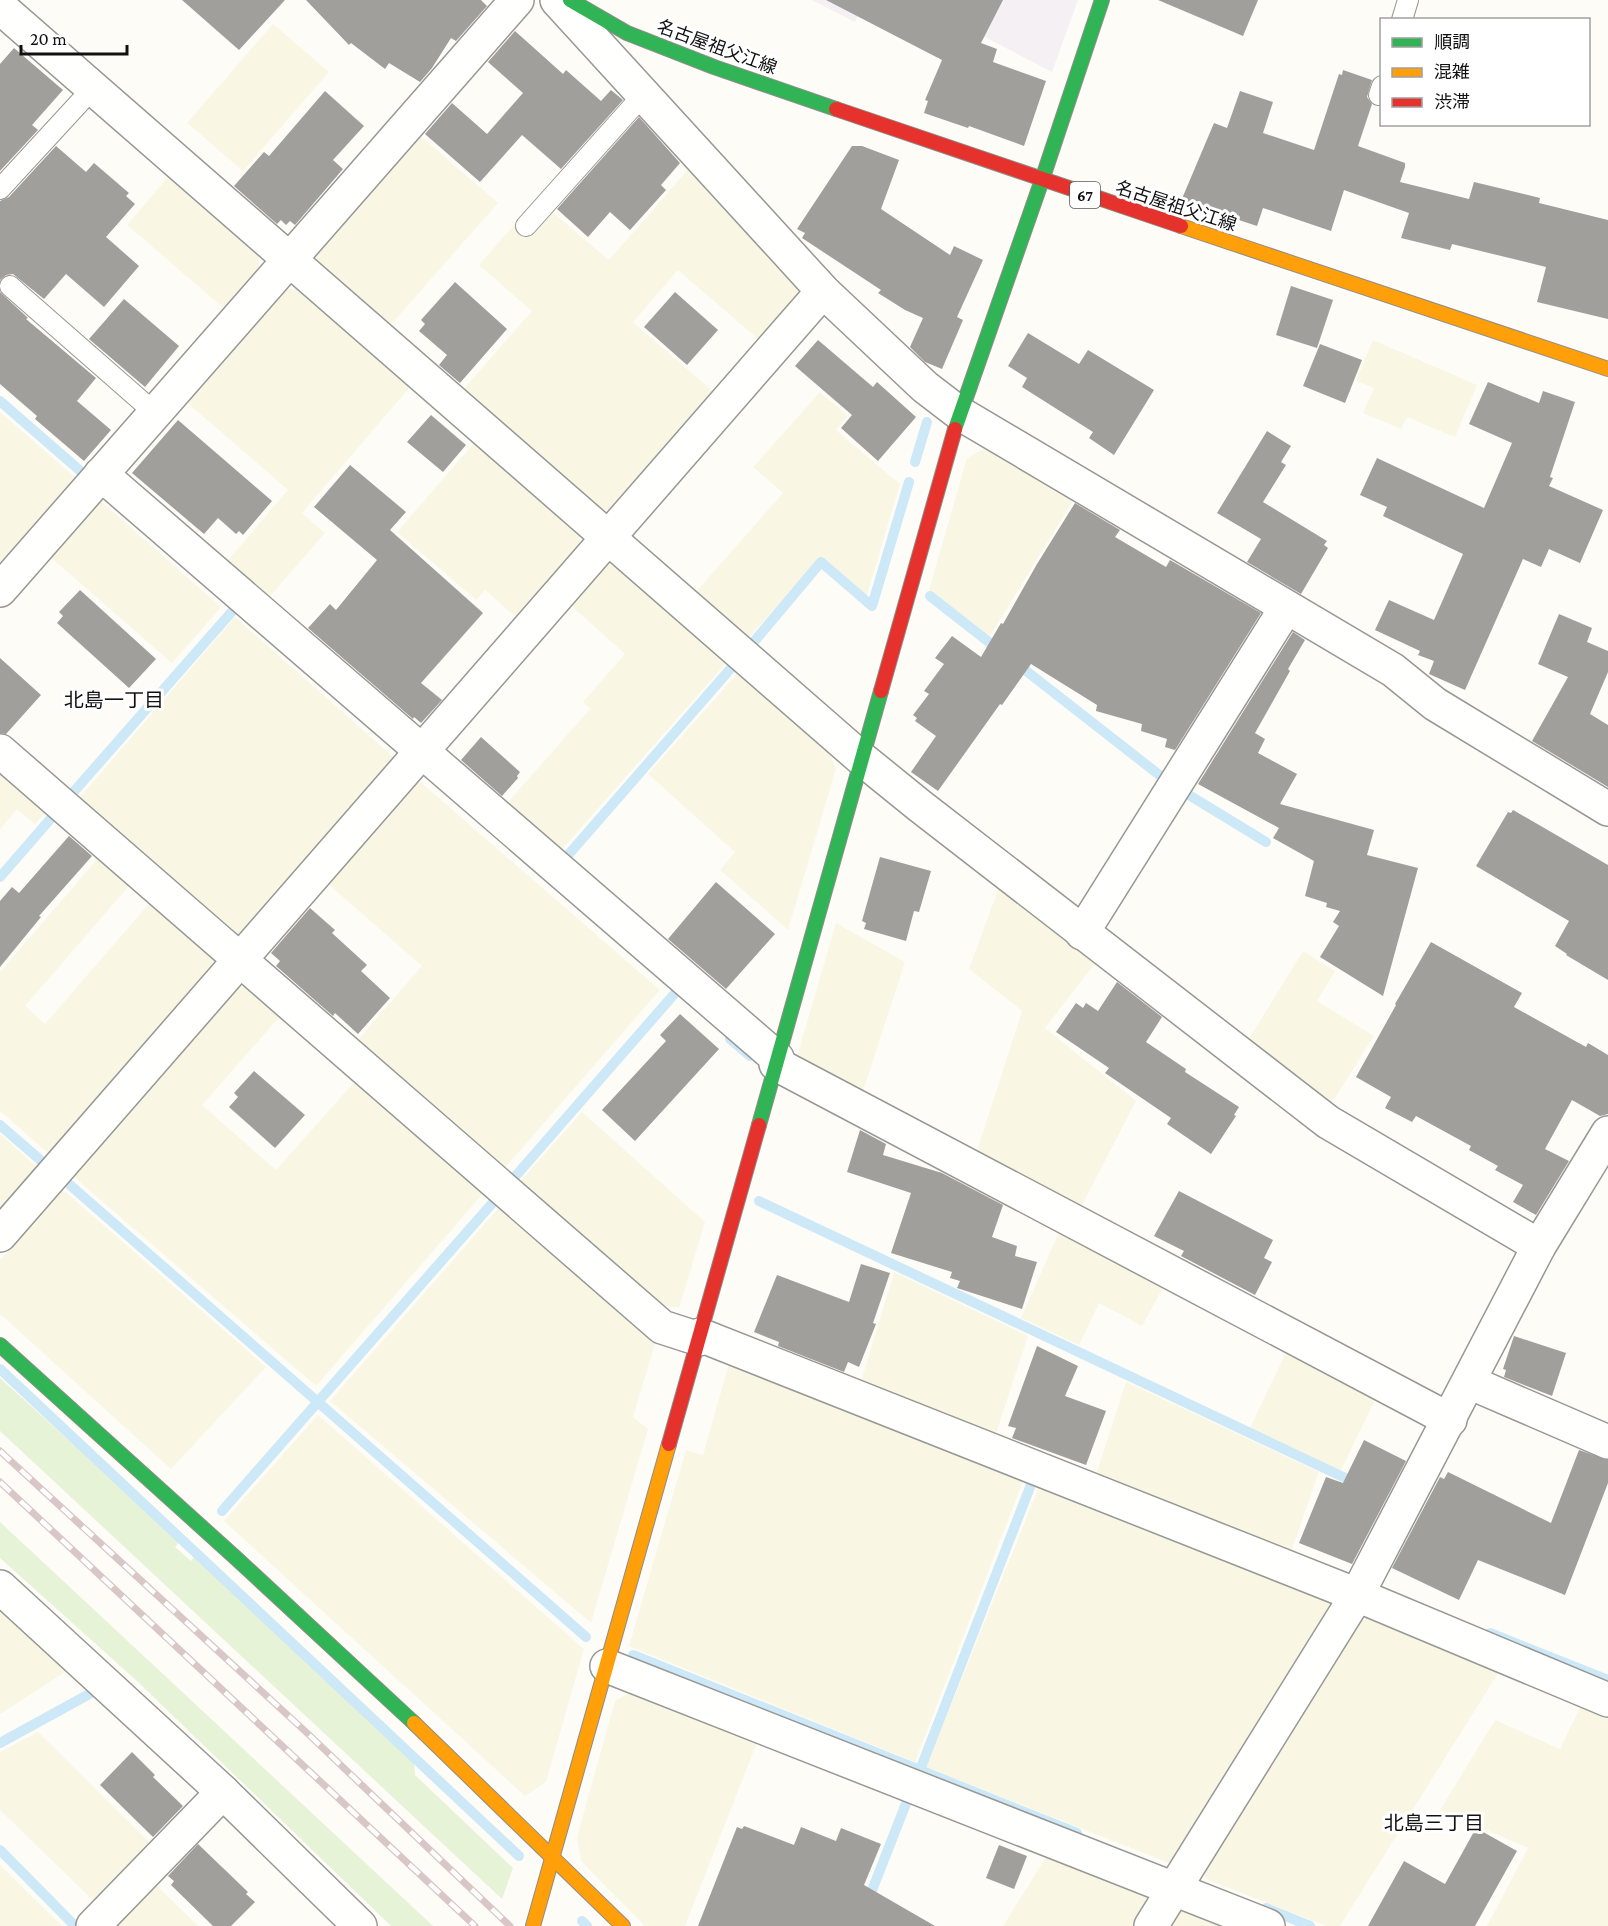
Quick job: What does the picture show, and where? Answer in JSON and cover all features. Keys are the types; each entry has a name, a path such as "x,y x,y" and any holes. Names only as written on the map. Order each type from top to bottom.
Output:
{"street":[{"path":"0,590 517,0"},
{"path":"557,0 823,291 925,387 959,413 1393,670 1435,704 1608,809"},
{"name":"名古屋祖父江線","path":"570,0 627,33 703,62 1042,180 1608,369"},
{"path":"533,1926 959,413 1042,180 1102,0"},
{"path":"0,7 862,759 1082,933 1328,1122 1539,1246"},
{"path":"0,1235 823,291"},
{"path":"101,474 776,1061 1450,1420"},
{"path":"1082,933 1286,608"},
{"path":"0,751 662,1327 699,1337 1357,1595 1608,1700"},
{"path":"1151,1926 1357,1595 1539,1246 1606,1142"},
{"path":"0,1345 340,1652 554,1856 623,1926"},
{"path":"1469,1382 1608,1442"},
{"path":"0,1587 223,1792 360,1926"},
{"path":"607,1666 1268,1926"},
{"path":"93,1926 223,1792"}],"lane":[{"path":"1403,18 1408,0"},
{"path":"0,189 93,88"},
{"path":"526,225 643,95"},
{"path":"9,286 155,413"}],"shaded area":[{"path":"812,0 867,0 855,22"},
{"path":"914,0 1078,0 1052,72"},
{"path":"273,24 329,72 243,171 187,123"},
{"path":"418,134 498,203 387,329 316,267 316,250"},
{"path":"693,164 804,292 760,341 678,270 633,322 715,393 613,509 596,510 461,392 532,311 479,265 519,219 532,230 550,210 609,260"},
{"path":"168,177 259,256 259,273 226,310 127,225"},
{"path":"280,289 297,289 410,387 302,513 325,533 265,602 223,566 288,490 184,400"},
{"path":"1373,340 1477,385 1455,437 1407,417 1401,429 1363,413 1374,388 1356,381"},
{"path":"820,392 848,416 836,430 900,484 866,598 822,557 747,639 694,594 783,493 753,467"},
{"path":"0,412 79,481 0,571"},
{"path":"475,442 579,531 581,549 519,620 485,590 476,600 397,532"},
{"path":"991,445 1076,496 990,636 929,590 967,458"},
{"path":"96,497 221,607 172,663 47,554"},
{"path":"618,565 728,661 557,855 503,808 590,709 583,702 625,654 569,604 602,566"},
{"path":"235,617 399,762 247,935 227,935 75,803"},
{"path":"737,674 828,750 836,769 788,930 720,870 735,852 648,774"},
{"path":"0,768 48,810 35,824 17,809 0,829"},
{"path":"417,779 660,990 502,1171 355,1043 422,966 327,883"},
{"path":"102,854 134,880 25,1006 45,1024 154,898 218,953 215,973 54,1158 0,1111 0,972"},
{"path":"1001,882 1100,957 1045,1028 1136,1101 1079,1211 975,1157 1022,1011 969,969"},
{"path":"836,923 905,962 861,1097 803,1066 798,1053"},
{"path":"1303,951 1335,971 1317,1001 1374,1036 1330,1106 1247,1042"},
{"path":"254,986 284,1012 202,1105 276,1170 358,1078 486,1190 316,1386 74,1177 238,988"},
{"path":"582,1112 705,1222 679,1308 652,1303 518,1184"},
{"path":"0,1134 41,1171 0,1217"},
{"path":"62,1189 266,1367 171,1469 0,1314 0,1260"},
{"path":"503,1203 657,1337 633,1417 648,1429 591,1623 330,1401"},
{"path":"1061,1228 1165,1284 1142,1326 1099,1303 1079,1345 1021,1318"},
{"path":"894,1272 1028,1336 994,1440 860,1385"},
{"path":"1287,1350 1378,1394 1340,1472 1250,1428"},
{"path":"730,1360 1025,1476 915,1762 629,1646 686,1450 703,1455"},
{"path":"1126,1382 1319,1472 1290,1555 1095,1478"},
{"path":"318,1415 584,1649 546,1782 525,1796 224,1521"},
{"path":"1041,1482 1330,1597 1332,1618 1174,1865 926,1767"},
{"path":"0,1602 73,1667 0,1714"},
{"path":"1375,1616 1502,1667 1340,1926 1327,1926 1208,1880 1201,1871 1351,1624"},
{"path":"631,1692 758,1740 685,1926 645,1926 581,1861 577,1837 615,1701"},
{"path":"1583,1701 1608,1712 1608,1926 1487,1926 1528,1848 1440,1810 1495,1720 1560,1749"},
{"path":"38,1732 153,1846 98,1905 0,1810 0,1752"},
{"path":"1046,1857 1144,1895 1149,1907 1138,1926 1003,1926"},
{"path":"0,1865 62,1926 0,1926"},
{"path":"154,1883 198,1926 112,1926"},
{"path":"1187,1908 1234,1926 1164,1926 1170,1916"}],"green space":[{"path":"0,1378 180,1541 175,1547 191,1561 195,1556 414,1762 415,1775 513,1868 502,1899 0,1431"},
{"path":"0,1522 433,1926 391,1926 137,1681 0,1558"}],"building":[{"path":"182,0 285,0 239,50"},
{"path":"306,0 481,0 487,6 456,41 451,38 420,82 389,63 385,69 351,43 349,45"},
{"path":"826,0 1003,0 981,43 997,49 993,62 1046,81 1024,146 924,113 928,101 925,100 942,60"},
{"path":"1158,0 1258,0 1243,36"},
{"path":"515,31 563,74 566,70 601,101 611,90 623,100 561,169 522,135 480,182 425,134 452,103 487,134 523,93 488,62"},
{"path":"14,48 63,90 32,125 38,130 0,171 0,64"},
{"path":"1343,70 1372,80 1367,97 1372,104 1358,146 1405,163 1400,182 1469,199 1474,182 1540,198 1539,203 1608,220 1608,319 1537,302 1546,267 1452,244 1450,250 1401,238 1409,213 1344,190 1331,231 1263,208 1257,226 1181,201 1214,123 1227,128 1240,91 1273,102 1263,133 1314,150 1339,74 1342,75"},
{"path":"325,91 364,126 333,160 343,169 295,225 290,221 286,225 281,220 277,224 234,186 264,152 269,156"},
{"path":"639,117 680,163 661,185 666,190 630,230 610,212 588,237 557,209"},
{"path":"56,146 86,172 94,163 129,193 126,196 135,204 106,237 139,266 104,307 66,274 44,299 13,274 6,275 0,280 0,201 9,197"},
{"path":"852,146 862,146 899,160 881,209 950,255 954,246 983,260 957,317 963,320 942,369 925,362 910,347 923,318 878,293 881,290 802,238 805,233 797,229"},
{"path":"455,282 507,329 460,383 439,365 447,355 419,331 425,324 421,320"},
{"path":"1291,286 1333,300 1317,348 1276,335"},
{"path":"0,292 28,318 26,319 96,378 77,401 111,430 84,461 35,419 37,416 0,384"},
{"path":"675,292 718,330 687,365 644,327"},
{"path":"124,299 179,346 145,387 89,339"},
{"path":"1028,333 1079,364 1088,350 1154,390 1114,455 1089,438 1093,432 1022,387 1027,378 1008,366"},
{"path":"818,340 873,387 877,382 916,417 878,461 841,428 852,415 795,366"},
{"path":"1320,344 1362,360 1345,403 1303,386"},
{"path":"1488,382 1539,403 1543,391 1575,402 1549,486 1603,510 1580,563 1549,549 1541,567 1523,559 1465,690 1429,674 1434,661 1418,655 1420,651 1375,630 1389,600 1434,620 1463,554 1383,516 1387,507 1360,495 1377,458 1484,508 1512,443 1469,424"},
{"path":"431,415 466,445 443,472 407,442"},
{"path":"178,420 272,501 243,535 239,531 236,534 218,518 204,534 132,473"},
{"path":"1267,431 1291,446 1281,462 1286,465 1263,502 1327,541 1324,545 1328,548 1301,594 1247,562 1261,539 1217,513"},
{"path":"350,465 406,512 390,530 483,613 421,683 442,700 421,723 414,717 413,719 308,628 330,604 336,610 377,560 314,507"},
{"path":"1075,503 1120,530 1115,537 1166,567 1170,560 1261,613 1175,750 1165,747 1167,739 1141,731 1142,724 1096,711 1097,705 1031,664 938,791 911,772 936,736 915,721 917,718 913,715 929,694 924,691 944,664 935,658 952,636 981,657"},
{"path":"80,590 156,659 129,688 57,623 63,616 59,612"},
{"path":"1559,614 1592,628 1587,642 1608,651 1608,672 1590,714 1608,725 1608,787 1532,741 1568,677 1538,664"},
{"path":"1293,632 1305,640 1255,733 1265,739 1258,753 1297,774 1280,804 1374,830 1367,855 1418,868 1383,996 1320,957 1339,926 1333,922 1340,911 1326,907 1327,903 1305,896 1314,861 1273,838 1279,828 1198,784"},
{"path":"0,658 41,695 6,734 0,733"},
{"path":"481,737 520,772 518,778 502,796 461,760"},
{"path":"1513,810 1608,865 1608,980 1555,946 1569,921 1476,866 1508,812 1511,813"},
{"path":"69,836 92,856 39,916 41,917 0,967 0,901 12,887 19,893"},
{"path":"880,857 931,871 919,912 914,911 906,941 864,929 866,923 862,921"},
{"path":"716,882 775,934 726,989 668,939"},
{"path":"310,908 335,930 332,933 367,965 361,971 390,998 358,1034 335,1013 333,1016 276,966 280,961 271,953"},
{"path":"1431,942 1522,993 1514,1007 1586,1047 1588,1043 1608,1055 1608,1114 1600,1116 1572,1100 1545,1149 1569,1161 1536,1215 1513,1202 1523,1185 1495,1170 1498,1166 1469,1150 1471,1146 1416,1116 1412,1122 1385,1108 1391,1097 1356,1077"},
{"path":"1117,982 1162,1017 1146,1042 1186,1069 1185,1072 1239,1107 1234,1115 1236,1116 1211,1154 1167,1124 1171,1118 1105,1073 1109,1068 1056,1032 1076,1003 1083,1008 1086,1003 1098,1011"},
{"path":"680,1014 719,1049 635,1141 602,1110 666,1041 660,1035"},
{"path":"254,1071 305,1115 275,1148 229,1107 238,1097 234,1093"},
{"path":"860,1130 886,1144 883,1155 942,1173 1003,1205 992,1237 1017,1246 1015,1256 1037,1262 1022,1309 957,1288 960,1281 950,1278 952,1272 891,1253 911,1193 847,1172"},
{"path":"1179,1191 1273,1240 1264,1258 1272,1262 1255,1295 1181,1256 1184,1251 1154,1236"},
{"path":"861,1264 890,1273 873,1323 876,1324 859,1367 848,1362 844,1372 778,1346 779,1342 754,1332 777,1275 849,1302"},
{"path":"1514,1336 1566,1353 1552,1396 1504,1377 1506,1370 1503,1369"},
{"path":"1037,1346 1078,1366 1065,1396 1106,1411 1086,1465 1012,1438 1016,1428 1008,1426"},
{"path":"1364,1440 1406,1461 1352,1564 1299,1543 1326,1477 1343,1483"},
{"path":"1579,1450 1608,1460 1608,1483 1565,1595 1478,1560 1459,1600 1392,1568 1440,1477 1444,1479 1448,1472 1551,1523"},
{"path":"132,1752 155,1775 153,1777 183,1806 153,1837 100,1785"},
{"path":"744,1826 794,1845 801,1827 836,1841 841,1828 881,1844 864,1885 935,1926 698,1926 737,1827 742,1829"},
{"path":"1476,1828 1517,1851 1475,1926 1368,1926 1404,1861 1445,1884"},
{"path":"198,1844 248,1892 246,1894 255,1902 231,1926 213,1926 171,1885 174,1881 168,1876"},
{"path":"999,1845 1027,1856 1014,1889 986,1878"}],"waterway":[{"path":"0,401 85,475"},
{"path":"915,462 927,422"},
{"path":"752,644 821,562 872,606 909,482"},
{"path":"930,596 999,650"},
{"path":"70,796 236,607"},
{"path":"1016,663 1167,781"},
{"path":"562,862 732,667"},
{"path":"1184,792 1266,842"},
{"path":"0,877 53,816"},
{"path":"513,1179 676,992"},
{"path":"730,1039 750,1056"},
{"path":"0,1125 46,1165"},
{"path":"70,1185 586,1637"},
{"path":"222,1511 496,1199"},
{"path":"759,1201 1358,1484"},
{"path":"0,1369 519,1856"},
{"path":"920,1770 1032,1482"},
{"path":"1490,1633 1608,1680"},
{"path":"633,1655 1077,1833"},
{"path":"0,1743 93,1692"},
{"path":"858,1926 907,1801"},
{"path":"0,1850 75,1926"},
{"path":"1266,1908 1310,1926"},
{"path":"582,1921 587,1926"}],"railway":[{"path":"0,1451 306,1732 510,1926"},
{"path":"0,1482 475,1926"}],"traffic: fast":[{"path":"570,0 627,33 714,67 836,109"},
{"path":"955,429 1102,0"},
{"path":"759,1125 881,691"},
{"path":"0,1345 414,1723"}],"traffic: slow":[{"path":"1181,226 1608,369"},
{"path":"533,1926 669,1444"},
{"path":"414,1723 623,1926"}],"traffic: jam":[{"path":"836,109 1181,226"},
{"path":"881,691 955,429"},
{"path":"669,1444 759,1125"}],"district":[{"name":"北島一丁目","path":"114,700"},
{"name":"北島三丁目","path":"1434,1823"}]}
